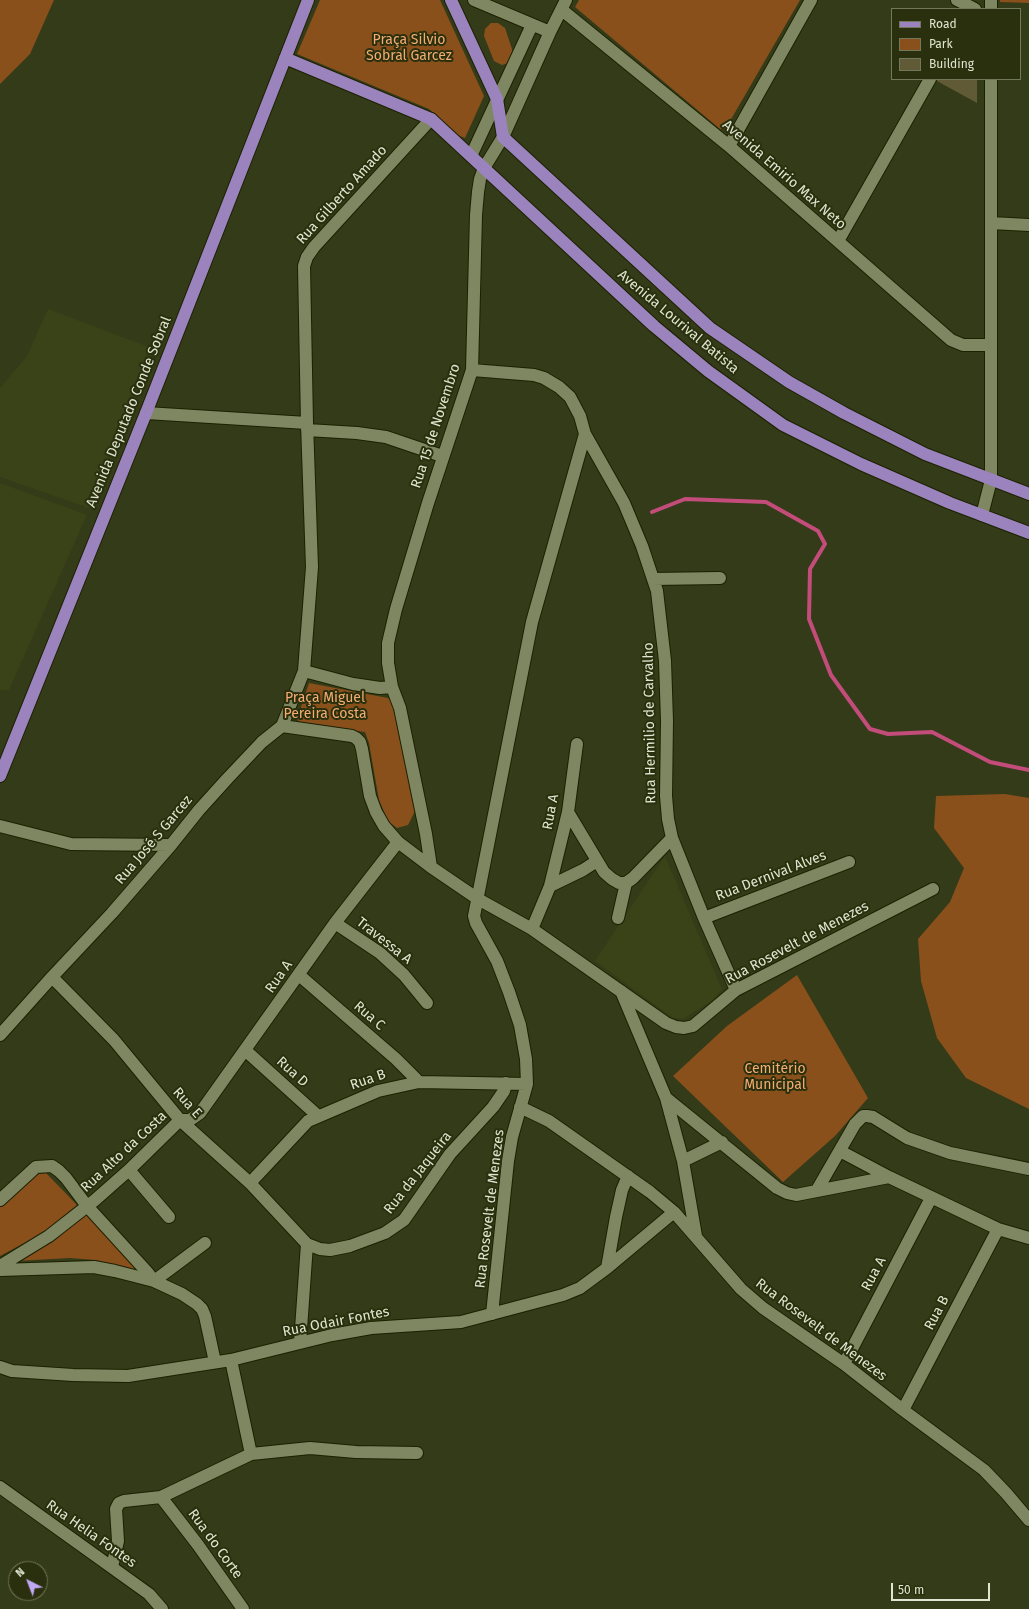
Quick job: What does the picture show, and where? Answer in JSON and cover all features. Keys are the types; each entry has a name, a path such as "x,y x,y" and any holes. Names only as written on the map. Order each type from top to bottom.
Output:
{"main road":[{"path":"308,0 285,58 431,119 484,168"},
{"path":"451,0 497,99 503,137"},
{"name":"Avenida Deputado Conde Sobral","path":"0,776 146,413 285,58"},
{"name":"Avenida Lourival Batista","path":"503,137 710,328 789,382 844,413 925,454 1029,494"},
{"name":"Avenida Lourival Batista","path":"484,168 654,326 708,371 783,425 861,464 950,503 1029,533"}],"street":[{"path":"474,0 550,32"},
{"path":"729,146 811,0"},
{"path":"957,0 971,8"},
{"path":"484,168 503,137 550,32 564,5"},
{"name":"Avenida Emirio Max Neto","path":"564,5 952,340 963,346 992,345"},
{"path":"471,156 532,25"},
{"path":"838,241 929,80"},
{"path":"982,515 991,480 991,80"},
{"name":"Rua Gilberto Amado","path":"304,671 312,567 307,426 304,266 314,247 431,119"},
{"name":"Rua 15 de Novembro","path":"392,687 388,662 390,637 398,602 442,456 472,370 477,207 478,192 484,168"},
{"path":"991,223 1029,225"},
{"name":"Rua Hermilio de Carvalho","path":"472,370 534,375 544,378 570,396 580,416 585,434 624,503 642,546 657,591 665,661 667,720 666,796 668,819 672,838 704,918 736,990"},
{"path":"146,413 307,426 357,433 386,438 442,456"},
{"path":"478,899 532,622 585,434"},
{"path":"653,579 720,578"},
{"path":"304,671 353,684 380,688 392,687 400,708 426,834 431,867 398,842 384,826 376,812 370,796 362,749 360,742 356,738 352,736 282,726 304,671"},
{"name":"Rua José S Garcez","path":"0,1035 112,913 199,810 262,742 282,726"},
{"name":"Rua A","path":"532,929 550,886 568,812 577,744"},
{"path":"568,812 604,872 619,883 626,883 633,878 672,838"},
{"path":"0,826 71,844 171,845"},
{"name":"Rua A","path":"180,1120 190,1120 200,1113 335,923 398,842"},
{"path":"550,886 583,870 597,861"},
{"name":"Rua Dernival Alves","path":"704,918 849,862"},
{"name":"Rua Rosevelt de Menezes","path":"431,867 478,899 532,929 621,989 666,1023 684,1028 694,1026 736,990 933,889"},
{"path":"618,918 626,883"},
{"name":"Rua Rosevelt de Menezes","path":"478,899 474,916 476,923 497,961 520,1026 526,1059 527,1084 512,1137 508,1161 492,1314"},
{"name":"Travessa A","path":"335,923 380,953 404,975 428,1003"},
{"name":"Rua C","path":"299,975 396,1059 419,1082"},
{"name":"Rua E","path":"52,977 114,1040 180,1120 250,1183 307,1244"},
{"path":"621,989 666,1098 683,1161 696,1236"},
{"name":"Rua D","path":"245,1050 318,1116"},
{"name":"Rua B","path":"250,1183 308,1121 378,1091 419,1082 527,1084"},
{"name":"Rua da Jaqueira","path":"307,1244 320,1249 330,1250 350,1246 385,1233 397,1226 404,1220 450,1154 493,1107 502,1095 506,1083"},
{"path":"666,1098 777,1188 787,1193 796,1194 889,1177"},
{"name":"Rua Rosevelt de Menezes","path":"520,1107 549,1121 650,1192 674,1212 741,1289 763,1308 844,1364 984,1470 1029,1520"},
{"path":"817,1190 855,1124 863,1116 873,1117 907,1138 950,1153 1029,1169"},
{"name":"Rua Alto da Costa","path":"0,1266 49,1236 87,1206 129,1170 180,1120"},
{"path":"683,1161 722,1142"},
{"path":"840,1150 931,1198 998,1229 1029,1238"},
{"path":"0,1200 31,1170 36,1167 52,1166 60,1171 87,1206 148,1272 154,1281"},
{"path":"129,1170 169,1217"},
{"path":"608,1268 616,1217 622,1190 628,1176"},
{"name":"Rua A","path":"844,1364 931,1198"},
{"name":"Rua Odair Fontes","path":"0,1367 12,1372 128,1376 231,1360 300,1342 371,1328 461,1322 563,1295 580,1288 608,1268 674,1212"},
{"name":"Rua B","path":"903,1410 998,1229"},
{"path":"154,1281 205,1243"},
{"path":"300,1342 307,1244"},
{"path":"0,1270 94,1267 154,1281 182,1294 202,1309 205,1316 215,1362"},
{"path":"231,1360 252,1454"},
{"path":"112,1567 118,1541 116,1509 117,1505 124,1501 161,1497 252,1454 310,1448 356,1452 417,1453"},
{"name":"Rua Helia Fontes","path":"0,1487 149,1594 162,1609"},
{"name":"Rua do Corte","path":"161,1497 198,1545 243,1609"}],"shaded area":[{"path":"48,309 149,347 89,508 0,477 0,388 27,356"},
{"path":"0,483 87,515 9,690 0,690"},
{"path":"665,856 722,989 713,1000 683,1019 673,1018 595,961"}],"green space":[{"path":"0,0 54,0 30,54 0,84"},
{"name":"Praça Silvio Sobral Garcez","path":"320,0 440,0 484,96 465,138 457,135 429,109 297,54"},
{"path":"579,0 800,0 726,128 720,129 575,7"},
{"path":"1000,0 1029,0 1029,3 1000,2"},
{"path":"491,23 498,23 505,28 513,52 511,62 502,65 494,61 484,36 485,29"},
{"name":"Praça Miguel Pereira Costa","path":"309,683 388,698 395,703 415,811 408,825 397,828 388,821 379,800 369,743 365,732 301,724 297,719"},
{"path":"1005,794 1029,798 1029,1109 966,1078 937,1038 921,981 918,939 950,902 964,868 934,828 936,796"},
{"name":"Cemitério Municipal","path":"797,975 868,1098 835,1136 783,1182 673,1076 727,1026"},
{"path":"46,1173 77,1205 43,1233 0,1256 0,1206 33,1175"},
{"path":"86,1214 146,1273 124,1270 96,1260 70,1258 16,1261 54,1241"}],"building":[{"path":"977,80 977,103 937,81"}],"waterway":[{"path":"652,512 685,499 766,502 818,531 825,544 810,569 809,619 831,675 870,729 888,734 932,732 990,762 1029,770"}]}
